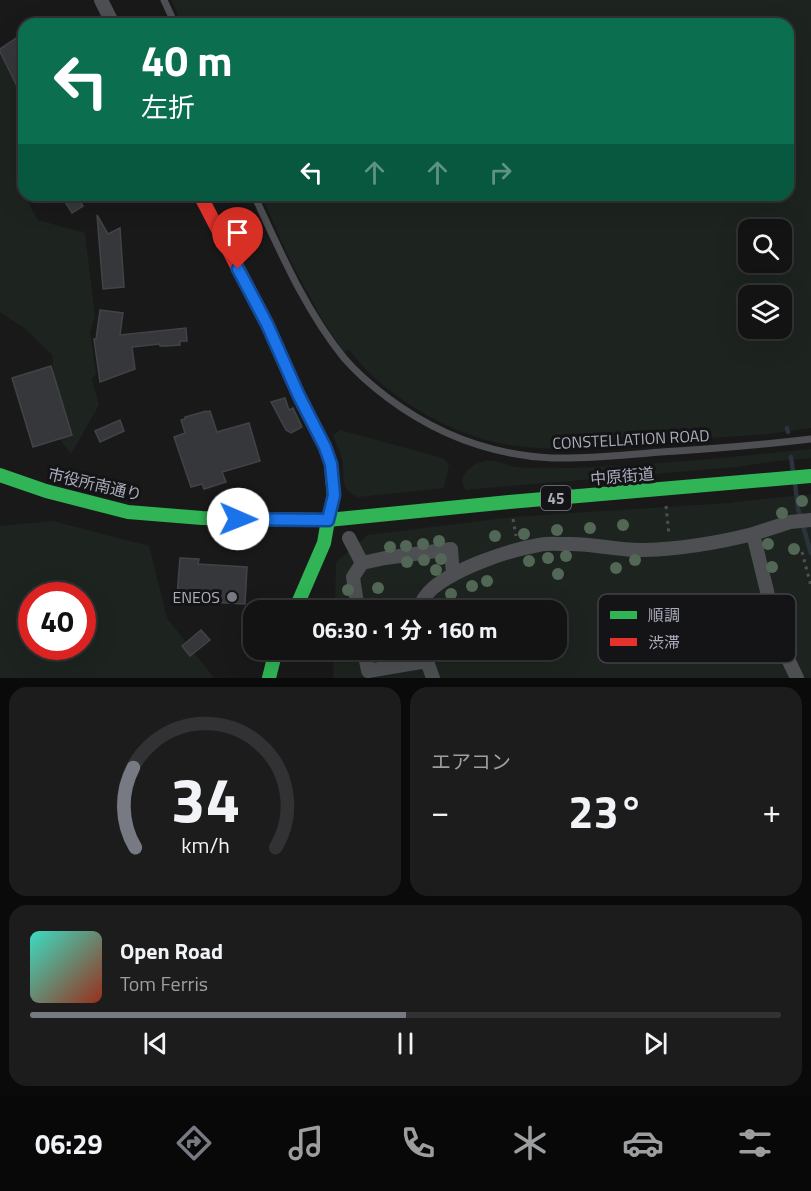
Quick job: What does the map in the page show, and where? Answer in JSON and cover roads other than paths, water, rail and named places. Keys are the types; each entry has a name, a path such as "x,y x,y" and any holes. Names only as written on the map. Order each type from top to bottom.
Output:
{"street":[{"path":"101,0 110,18"},
{"path":"203,201 267,324 331,464 334,495 324,543 299,600"},
{"name":"市役所南通り","path":"0,475 46,491 128,512 202,518 328,520"},
{"name":"中原街道","path":"328,520 806,476"},
{"path":"423,600 433,588 453,575 477,564 540,545 589,544 641,550 671,548 715,543 789,522 811,520"},
{"path":"753,534 768,594"},
{"path":"349,538 362,563"},
{"path":"356,600 353,577 362,563 451,549 453,575"},
{"path":"270,678 274,660"},
{"path":"366,660 368,671 410,660"},
{"path":"426,660 433,678"},
{"path":"790,663 797,678"}],"lane":[{"path":"164,0 172,18"},
{"name":"CONSTELLATION ROAD","path":"257,201 285,261 319,324 345,360 370,385 402,408 442,431 478,445 513,453 552,458 727,448 811,439"}],"waterway":[{"path":"787,428 788,432"},
{"path":"791,457 793,471"},
{"path":"795,483 798,509 811,553"}],"place":[{"name":"ENEOS","path":"232,597"}]}
